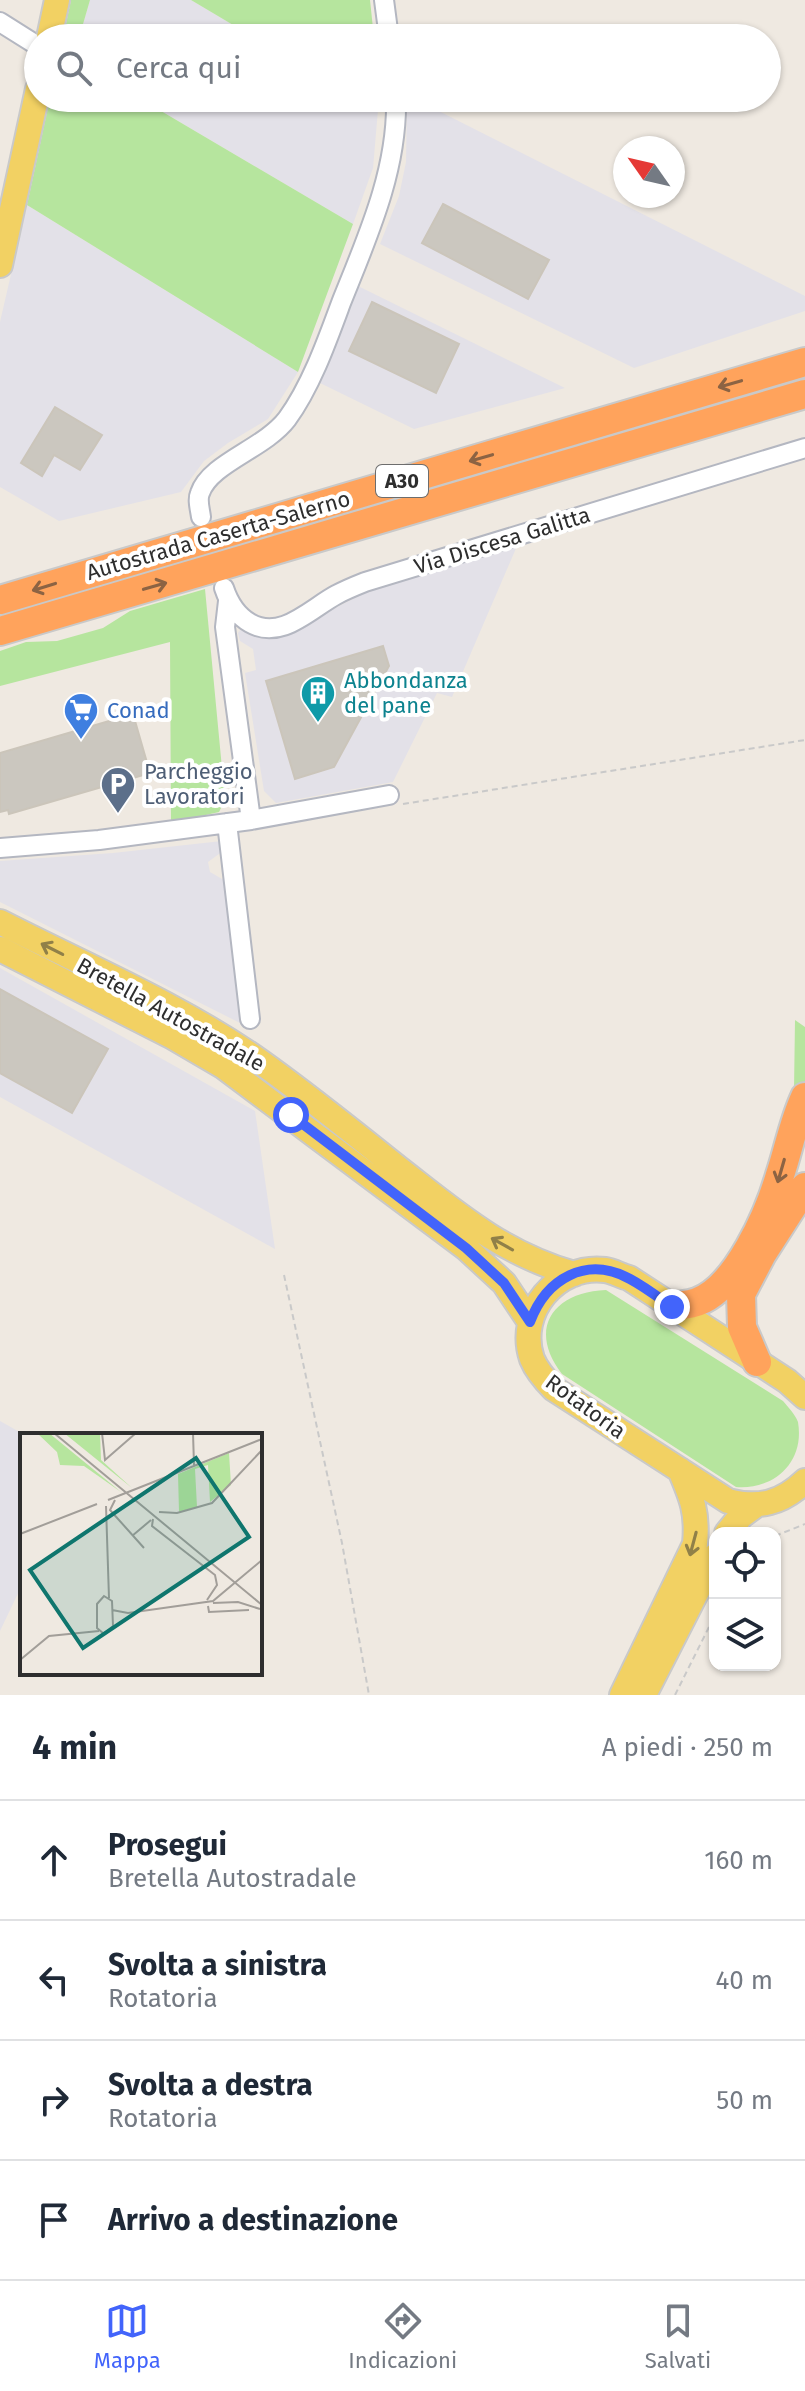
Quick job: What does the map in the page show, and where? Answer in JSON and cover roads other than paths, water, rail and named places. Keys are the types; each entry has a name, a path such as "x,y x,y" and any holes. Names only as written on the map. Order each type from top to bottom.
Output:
{"highway":[{"name":"Autostrada Caserta-Salerno","path":"0,600 805,362"},
{"name":"Autostrada Caserta-Salerno","path":"0,631 805,394"},
{"path":"558,467 639,462 805,411"},
{"path":"672,1307 698,1302 719,1288 732,1273 766,1213 781,1174 794,1120 805,1097"},
{"path":"757,1362 742,1327 741,1294 762,1254 805,1187"}],"main road":[{"path":"52,24 57,0"},
{"path":"0,265 33,112"},
{"name":"Bretella Autostradale","path":"0,922 164,1005 254,1058 479,1232 544,1265 574,1274"},
{"name":"Bretella Autostradale","path":"0,949 171,1036 224,1067 466,1248 504,1283 530,1322"},
{"path":"530,1322 537,1305 562,1278 584,1270 607,1270 629,1278 787,1381 805,1397"},
{"name":"Rotatoria","path":"530,1322 532,1359 554,1389 728,1501 756,1505"},
{"path":"622,1695 695,1544 697,1518 692,1496 680,1470"},
{"path":"732,1527 756,1505 787,1497 805,1481"},
{"path":"644,1695 709,1568"}],"street":[{"path":"384,0 387,24"},
{"path":"0,22 24,37"},
{"path":"201,517 198,495 208,477 266,439 287,419 329,335 380,203 394,112"},
{"name":"Via Discesa Galitta","path":"251,820 225,627 226,594 236,613 247,622 261,629 274,629 290,623 336,594 378,577 805,448"},
{"path":"0,848 99,840 251,820 389,795"},
{"path":"227,823 250,1019"}],"place":[{"name":"Abbondanza del pane","path":"318,724"},
{"name":"Conad","path":"81,741"},
{"name":"Parcheggio Lavoratori","path":"118,815"}]}
